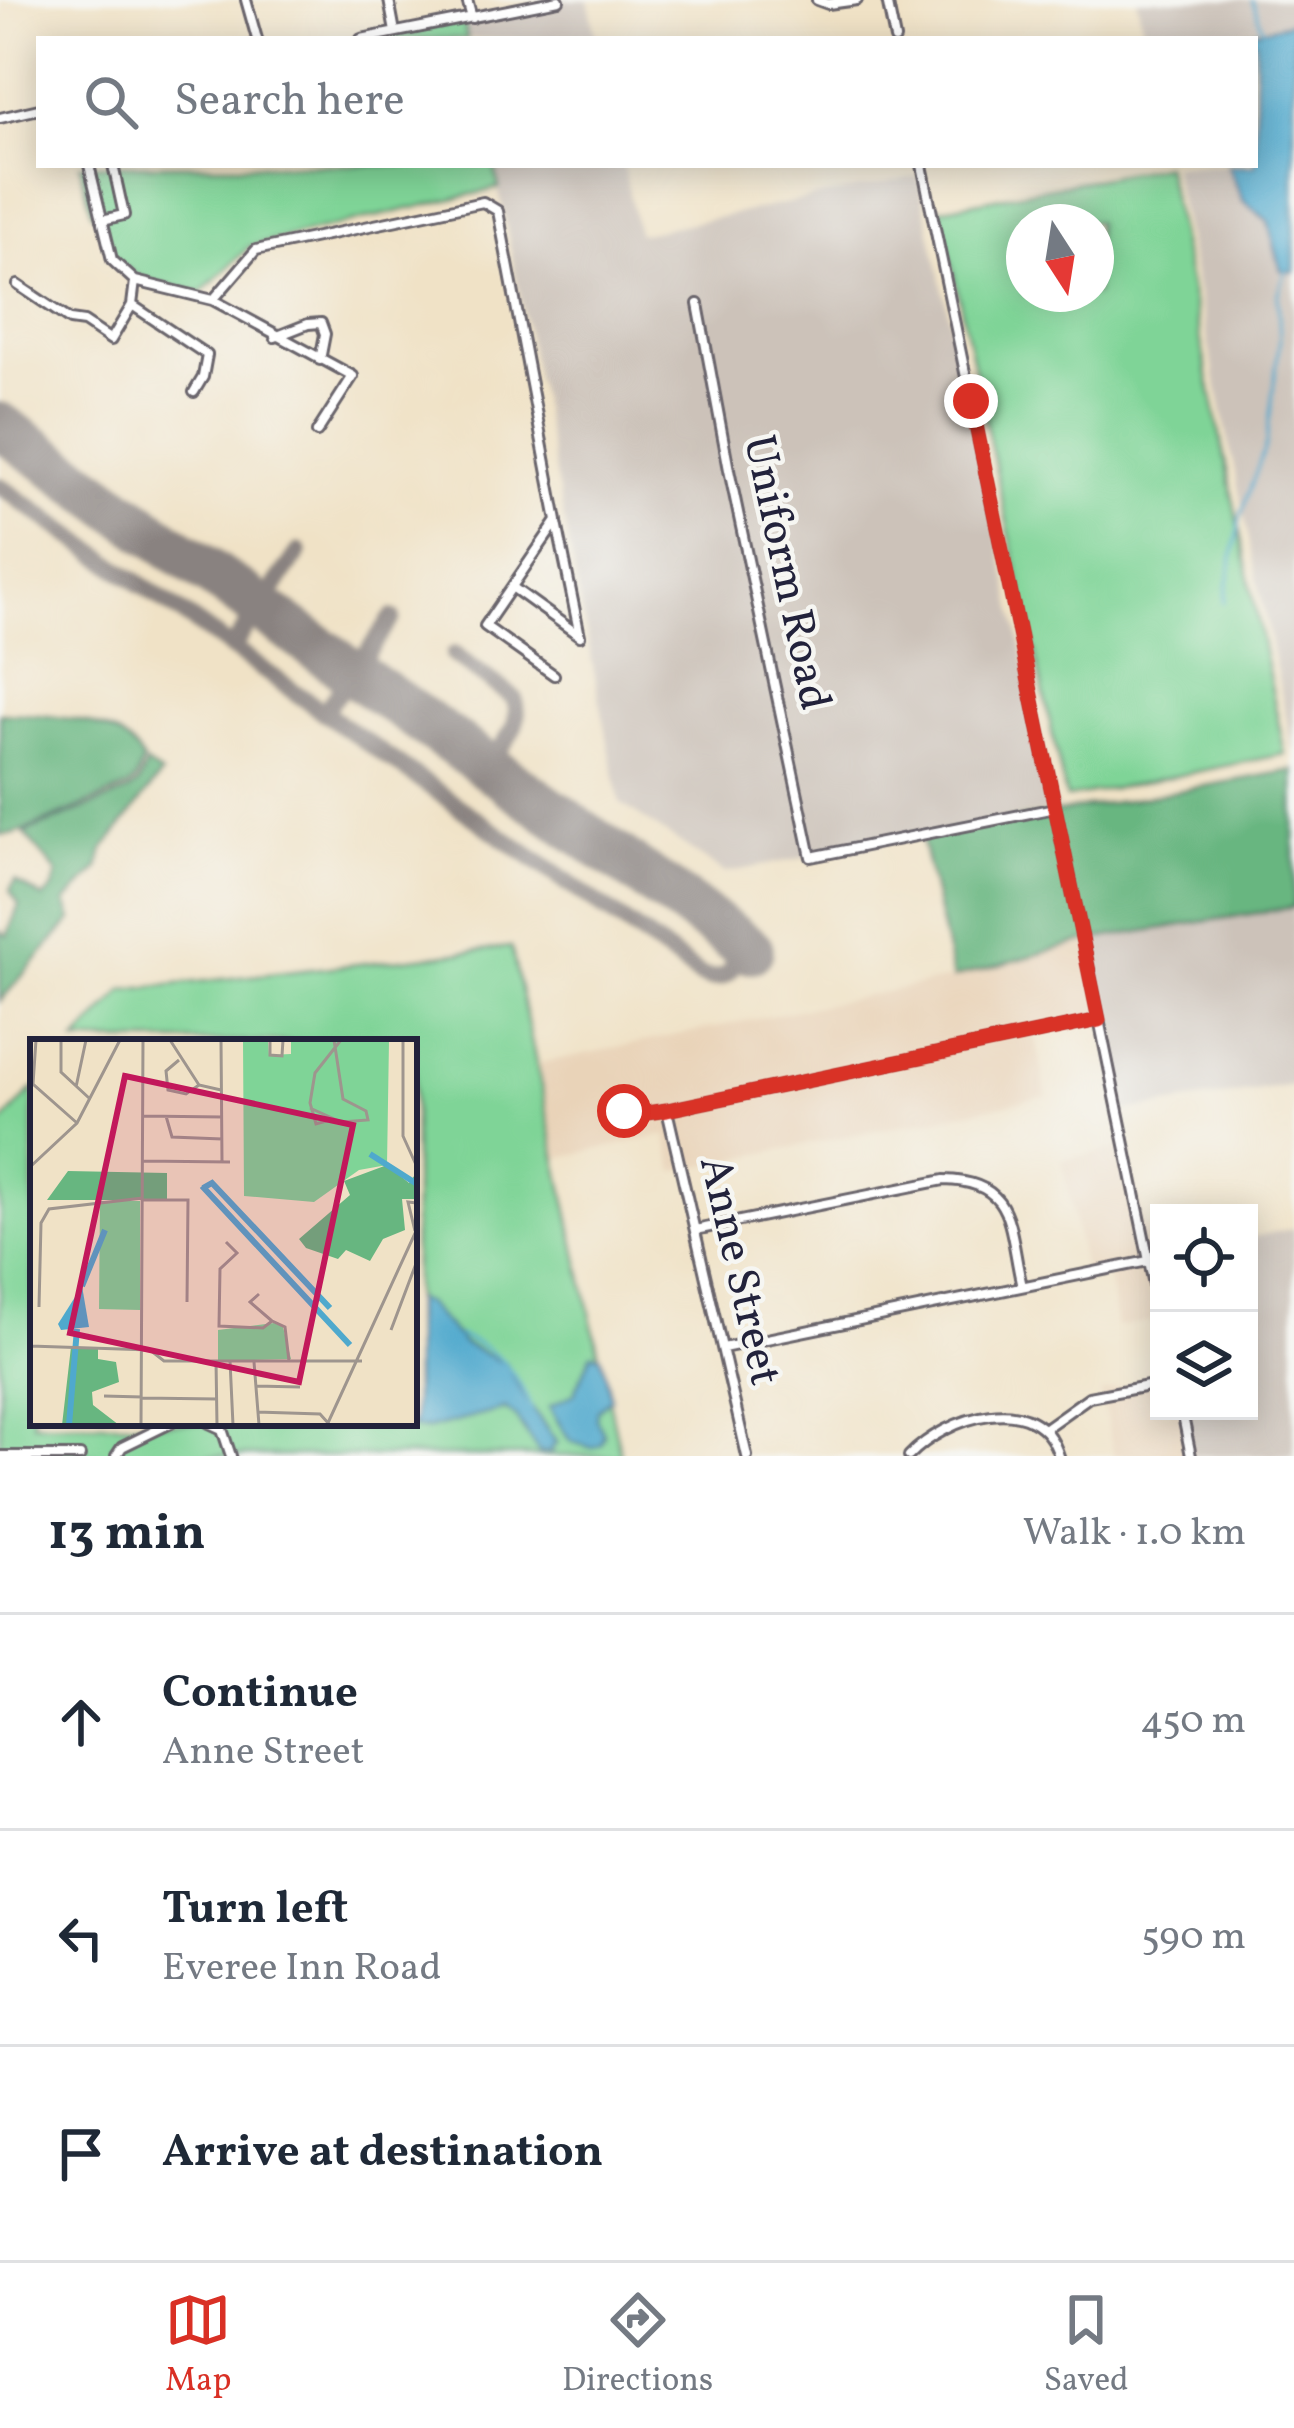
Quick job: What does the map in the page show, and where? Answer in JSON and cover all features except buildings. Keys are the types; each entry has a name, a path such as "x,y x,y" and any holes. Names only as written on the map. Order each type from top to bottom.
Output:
{"street":[{"path":"246,0 256,36"},
{"path":"389,0 395,32"},
{"path":"466,0 472,18"},
{"path":"376,36 559,0"},
{"path":"817,0 828,4 857,0"},
{"path":"887,0 895,36"},
{"path":"0,118 36,110"},
{"path":"90,168 112,260 135,281 213,300 353,376 316,432"},
{"path":"102,220 124,215 114,168"},
{"path":"923,168 1150,1271"},
{"path":"213,300 256,250 483,202 498,211 580,636 512,586"},
{"path":"18,285 70,320 84,322 111,340 132,305 135,281"},
{"name":"Uniform Road","path":"698,304 728,470 810,854 1055,808"},
{"path":"132,305 207,356 194,392"},
{"path":"275,337 308,323 321,323 325,334 320,360"},
{"path":"554,675 484,626 557,521"},
{"name":"Anne Street","path":"747,1456 667,1110 1099,1020"},
{"path":"624,1111 667,1110"},
{"path":"695,1230 944,1180 966,1180 986,1186 1001,1198 1022,1286"},
{"path":"723,1348 1148,1262"},
{"path":"1044,1429 1089,1397 1150,1386"},
{"path":"909,1456 940,1430 1006,1413 1022,1415 1044,1429 1059,1456"},
{"path":"1184,1420 1192,1456"},
{"path":"119,1451 165,1426"},
{"path":"215,1426 222,1430 229,1452"},
{"path":"0,1456 80,1456"}],"shaded area":[{"path":"550,0 588,0 596,36 466,36 463,19"},
{"path":"1137,0 1294,0 1294,19 1220,36 1144,36"},
{"path":"495,168 624,168 638,234 918,176 1057,809 725,873 620,803"},
{"path":"1172,168 1234,168 1268,221 1279,269 1294,268 1294,755"},
{"path":"1294,907 1294,1085 1120,1112 1089,940"},
{"path":"1089,940 1101,1020 1035,1033 1047,1096 675,1171 666,1135 557,1158 536,1064 953,978"},
{"path":"1128,1147 1150,1253 1150,1322 1117,1327 1107,1272 1085,1274 1062,1160"},
{"path":"1294,1228 1294,1456 1193,1456 1185,1420 1258,1420 1258,1236"},
{"path":"1150,1382 1150,1420 1185,1420 1193,1456 1114,1456 1101,1392"}],"green space":[{"path":"463,19 466,36 388,36"},
{"path":"81,168 495,168 499,188 250,246 201,293 134,274 112,254 98,217 92,213"},
{"path":"1166,168 1285,754 1066,798 940,209"},
{"path":"0,713 80,721 118,735 143,761 136,780 127,788 15,834 0,835"},
{"path":"146,764 161,775 104,849 99,868 66,902 72,920 0,1001 0,931 7,936 19,905 10,891 15,881 43,898 53,888 57,873 24,833 128,792 139,783"},
{"path":"1294,770 1294,907 1089,940 953,978 921,837"},
{"path":"511,947 621,1456 0,1456 0,1126 30,1092 30,1426 417,1426 417,1039 79,1039 124,990"}],"water":[{"path":"1294,21 1293,272 1281,270 1268,221 1243,200 1229,168 1258,168 1258,36 1235,36"},
{"path":"417,1300 464,1344 506,1364 557,1443 553,1452 539,1453 515,1416 505,1409 428,1429 414,1428"},
{"path":"592,1353 601,1356 611,1398 597,1410 604,1434 601,1444 592,1448 570,1441 549,1407 574,1394"}],"waterway":[{"path":"1252,0 1263,29"},
{"path":"1224,602 1241,515 1266,444 1280,338 1278,296 1286,270"},
{"path":"459,1336 505,1364 532,1411"}],"taxiway":[{"path":"0,486 701,976 718,978 729,972 740,943"},
{"path":"232,648 299,552"},
{"path":"324,712 392,618"},
{"path":"454,655 514,698 515,725 488,765"}],"runway":[{"path":"0,426 750,950"}],"route":[{"path":"624,1111 667,1110 1099,1020 971,401"}]}
